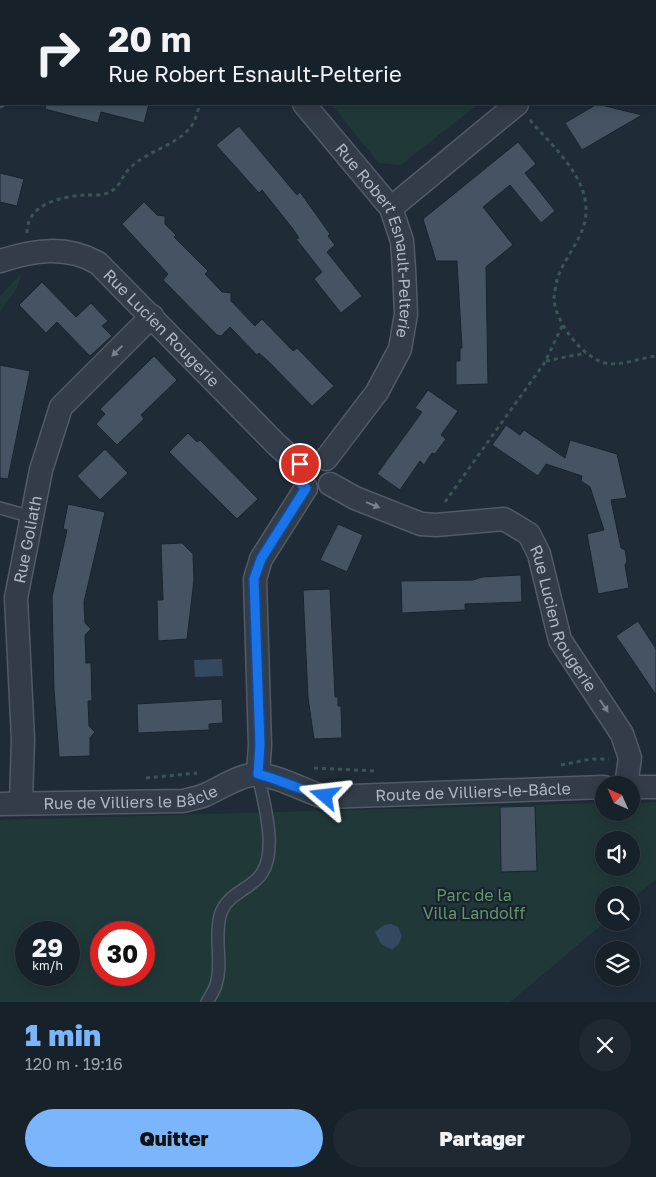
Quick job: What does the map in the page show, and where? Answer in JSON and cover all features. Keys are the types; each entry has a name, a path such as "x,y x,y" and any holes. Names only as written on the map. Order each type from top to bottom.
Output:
{"street":[{"name":"Rue Robert Esnault-Pelterie","path":"305,105 391,208 402,241 404,269 406,314 400,349 378,392 326,459"},
{"path":"391,208 515,105"},
{"name":"Rue Lucien Rougerie","path":"0,261 29,251 54,250 84,255 98,263 277,445 300,464"},
{"name":"Rue Goliath","path":"11,804 23,739 16,598 36,495 61,406 152,316"},
{"path":"315,456 326,459 332,467 333,473 330,484 322,490 316,491 306,488 299,480 300,464 308,457 315,456"},
{"name":"Rue Lucien Rougerie","path":"330,484 355,498 421,524 436,525 504,519 529,534 539,554 560,640 622,734 630,758 627,776"},
{"path":"258,774 260,745 254,579 261,559 306,488"},
{"name":"Route de Villiers-le-Bâcle","path":"258,774 282,780 306,792 325,796 595,788"},
{"name":"Rue de Villiers le Bâcle","path":"11,804 183,801 203,796 240,779 258,774"},
{"path":"640,787 656,786"}],"lane":[{"path":"0,508 32,517"},
{"path":"207,1002 216,985 219,967 216,934 220,914 225,904 262,873 269,853 267,822 258,774"}],"path":[{"path":"29,251 28,220 36,211 52,201 73,196 108,193 119,187 128,170 146,155 183,134 193,122 200,105"},
{"path":"517,105 581,182 586,208 584,231 569,253 558,280 554,300 563,324 573,340 587,353 610,364 656,356"},
{"path":"436,525 439,511 545,362 563,324"},
{"path":"545,362 587,353"},
{"path":"555,766 591,759 614,759"},
{"path":"310,767 377,772"},
{"path":"137,778 175,777 205,772"}],"green space":[{"path":"332,105 477,105 401,165 379,163"},
{"path":"22,273 16,290 0,311 0,296"},
{"name":"Parc de la Villa Landolff","path":"656,802 656,879 640,892 640,886 595,886 595,931 510,1002 0,1002 0,820 595,803 595,821 640,821 640,803"}],"water":[{"path":"222,659 223,676 195,677 194,660"},
{"path":"391,924 398,927 402,936 399,944 392,950 381,944 375,932 384,925"}],"building":[{"path":"46,105 149,105 144,123 101,112 98,123 45,109"},
{"path":"595,105 642,115 582,150 565,123"},
{"path":"239,126 297,195 300,192 330,234 328,236 335,245 327,252 362,296 341,313 314,279 322,272 296,239 299,238 293,229 262,190 259,193 216,145"},
{"path":"518,142 536,164 525,173 555,211 541,223 510,185 483,207 513,245 486,267 488,384 456,385 456,361 460,361 460,348 462,348 457,261 436,261 423,219"},
{"path":"0,173 24,179 17,206 0,202"},
{"path":"144,202 157,215 165,216 165,224 176,235 174,237 208,271 205,274 222,292 231,293 231,301 255,326 262,319 293,351 297,348 334,386 312,406 268,361 259,353 257,355 230,327 221,336 217,335 163,280 168,274 122,224"},
{"path":"42,282 76,317 91,303 108,321 102,326 112,336 90,356 57,322 46,333 19,305"},
{"path":"154,356 177,380 141,415 144,419 117,445 96,424 105,414 100,409"},
{"path":"0,365 30,371 8,479 0,478"},
{"path":"428,390 458,411 441,435 446,439 435,454 432,453 424,465 420,461 400,490 377,474 422,412 415,408"},
{"path":"506,425 520,435 524,430 565,458 570,440 617,454 627,498 611,500 621,548 625,550 627,561 625,565 629,588 598,594 587,534 604,530 590,487 581,481 582,476 546,464 538,476 492,445"},
{"path":"188,433 197,442 200,440 258,499 237,519 169,452"},
{"path":"105,449 128,473 100,500 77,476"},
{"path":"68,504 105,512 84,602 85,623 91,629 85,635 86,663 91,663 92,701 88,701 89,726 95,732 90,738 90,756 59,757 54,689 52,597 67,530 63,529"},
{"path":"338,524 363,535 347,572 320,560"},
{"path":"182,543 193,554 194,580 187,639 158,641 157,600 163,600 161,544"},
{"path":"521,575 522,602 465,604 465,610 402,613 401,581 473,580 482,577"},
{"path":"330,589 335,697 338,697 338,706 341,706 342,738 314,739 308,698 303,590"},
{"path":"638,621 656,649 656,695 616,636"},
{"path":"222,699 223,723 209,724 209,730 138,733 137,704"},
{"path":"535,806 537,871 501,872 500,807"}],"route":[{"path":"300,464 299,480 306,488 261,559 254,579 253,596 260,745 258,774 282,780 306,792 325,796"}]}
